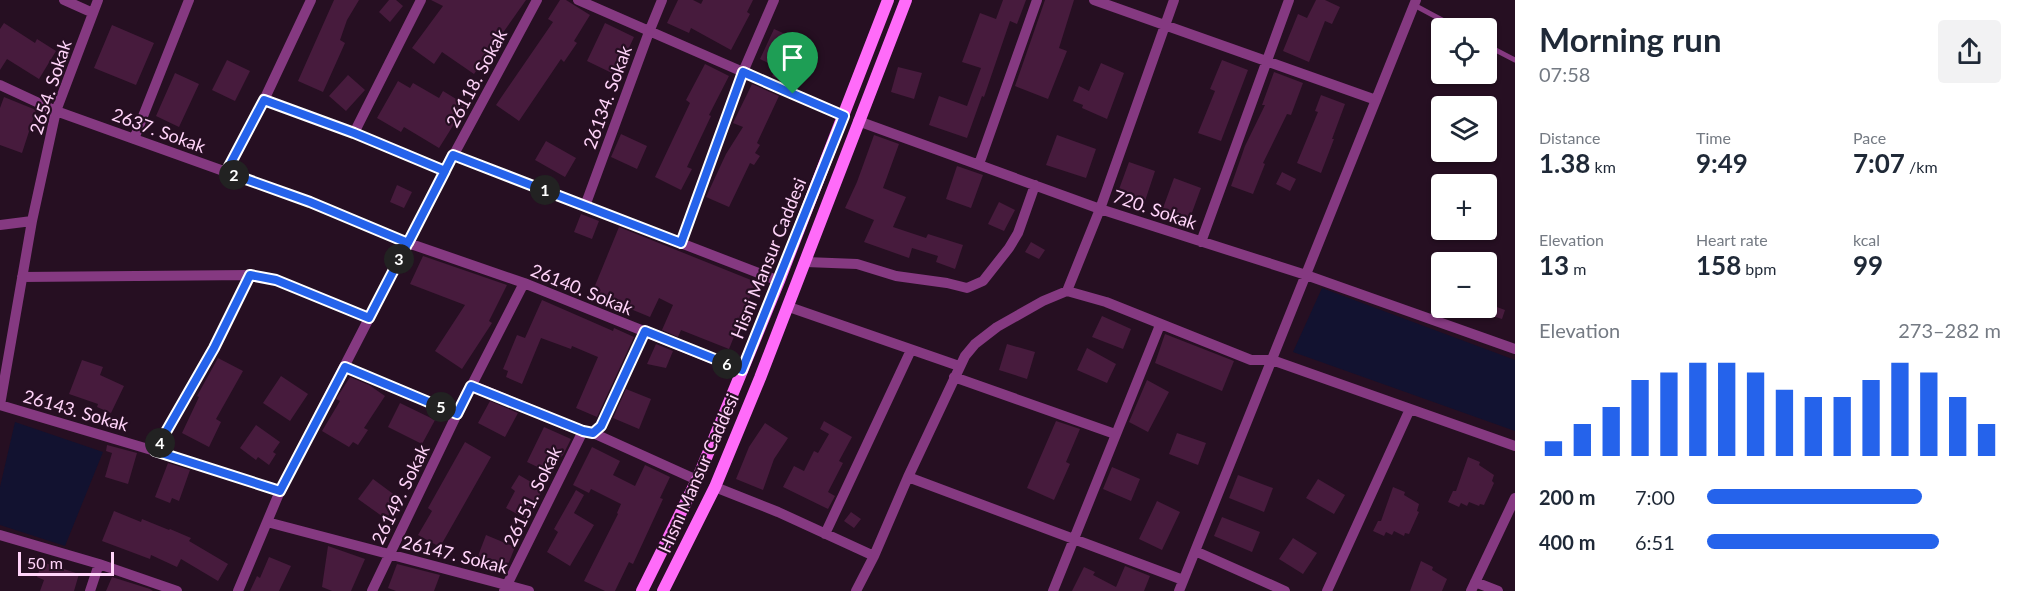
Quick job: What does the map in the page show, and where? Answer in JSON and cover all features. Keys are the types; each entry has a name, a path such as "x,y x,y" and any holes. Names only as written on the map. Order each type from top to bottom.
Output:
{"main road":[{"name":"Hisni Mansur Caddesi","path":"642,591 697,480 779,281 888,0"},
{"name":"Hısnı Mansur Caddesi","path":"663,591 715,487 789,307 906,0"}],"street":[{"path":"64,0 93,13"},
{"name":"2654. Sokak","path":"0,405 32,221 56,111 98,0"},
{"path":"134,139 189,0"},
{"path":"354,133 421,0"},
{"name":"26118. Sokak","path":"238,591 280,491 453,155 536,0"},
{"path":"578,0 844,116"},
{"name":"26134. Sokak","path":"585,206 662,0"},
{"path":"681,243 743,72 774,0"},
{"path":"979,164 1037,0"},
{"path":"1094,0 1376,100"},
{"name":"720. Sokak","path":"1174,0 1100,209 1306,275 1515,349"},
{"path":"1201,242 1289,0"},
{"path":"226,172 264,100 306,1"},
{"path":"908,477 1073,538 1181,586 1415,2"},
{"name":"2637. Sokak","path":"0,85 56,111 310,202 408,243"},
{"path":"264,100 354,133 445,171"},
{"path":"858,121 1100,209 1067,291"},
{"path":"453,155 779,281"},
{"path":"806,262 856,264 896,276 967,288 983,281 1009,248 1018,232 1035,185"},
{"path":"0,225 32,221"},
{"name":"26140. Sokak","path":"408,243 524,283 742,370"},
{"path":"155,451 214,348 250,275"},
{"path":"22,277 250,275 276,280 369,318"},
{"name":"26149. Sokak","path":"372,591 457,414 524,283"},
{"path":"856,591 959,366 975,344 987,333 1043,301 1067,291 1106,302 1251,360 1272,360 1515,446"},
{"path":"789,307 959,366"},
{"path":"1053,591 1160,325"},
{"name":"26151. Sokak","path":"506,588 588,432 601,426 645,331"},
{"path":"825,534 911,350"},
{"path":"345,367 457,414"},
{"path":"954,377 1115,434"},
{"path":"471,386 588,432 697,480"},
{"name":"26143. Sokak","path":"0,405 280,491"},
{"path":"1327,591 1410,409"},
{"path":"715,487 874,556"},
{"path":"1498,591 1473,586 1515,498"},
{"name":"26147. Sokak","path":"267,522 506,588 530,591"},
{"path":"0,535 99,564 177,591"},
{"path":"1195,551 1285,591"},
{"path":"90,591 99,564"}],"lane":[{"path":"1415,2 1441,18"},
{"path":"1497,51 1515,60"}],"shaded area":[{"path":"1322,288 1515,360 1515,431 1293,352"},
{"path":"15,422 103,452 65,546 0,525 0,487"}],"building":[{"path":"334,0 359,0 347,20 340,40 345,43 323,92 298,81"},
{"path":"389,0 396,0 403,6 390,22 379,12"},
{"path":"431,0 526,0 474,74 442,52 434,64 412,48 443,6"},
{"path":"560,0 566,0 590,15 574,41 577,43 564,62 561,59 519,121 496,105 553,22 548,19"},
{"path":"678,0 693,0 701,4 703,0 753,0 747,12 750,14 731,50 691,28 689,33 667,23"},
{"path":"1003,0 1026,0 1017,24 1010,21 984,97 982,96 967,138 929,125 939,96 967,106 981,68 962,62 980,13 996,19"},
{"path":"1045,0 1074,0 1059,48 1067,51 1048,99 1015,86"},
{"path":"1316,0 1325,0 1340,7 1332,24 1325,21 1309,62 1283,51 1298,14 1307,18"},
{"path":"4,23 35,43 37,39 56,51 39,79 7,59 0,70 0,29"},
{"path":"605,23 634,37 616,75 587,61"},
{"path":"112,25 154,43 136,85 94,68"},
{"path":"774,29 801,41 782,81 772,76 777,67 760,59"},
{"path":"227,60 250,71 235,101 212,90"},
{"path":"1222,60 1248,70 1221,141 1198,133 1215,91 1210,89"},
{"path":"1101,63 1124,73 1107,119 1082,108 1083,105 1073,101 1079,86 1089,91"},
{"path":"705,64 729,76 709,115 711,116 687,167 692,169 681,190 655,177 690,103 686,100"},
{"path":"898,67 922,73 914,99 891,92"},
{"path":"1274,72 1303,83 1291,115 1287,114 1263,163 1265,164 1253,194 1231,186 1245,146 1265,105 1262,105"},
{"path":"175,73 199,84 179,127 156,116"},
{"path":"348,75 365,90 346,111 329,96"},
{"path":"398,81 410,88 413,83 439,98 443,91 466,105 439,148 404,127 401,132 377,118"},
{"path":"752,84 779,96 757,143 760,145 755,153 760,156 754,165 750,163 729,207 706,197 726,154 743,127 733,123"},
{"path":"1321,95 1345,104 1321,173 1297,163 1318,112 1315,111"},
{"path":"4,97 36,110 22,153 0,145 0,108"},
{"path":"621,134 647,146 637,169 611,157"},
{"path":"874,135 899,144 883,188 906,197 893,227 926,238 928,234 963,245 955,269 936,262 938,256 912,248 909,258 864,242 874,220 845,208"},
{"path":"1057,135 1096,149 1086,178 1046,165"},
{"path":"546,141 576,158 565,177 535,160"},
{"path":"1129,162 1155,171 1145,201 1118,192"},
{"path":"957,166 983,175 971,208 946,199"},
{"path":"1282,172 1296,179 1290,191 1276,184"},
{"path":"1174,178 1201,188 1190,218 1163,208"},
{"path":"397,185 412,192 404,208 390,202"},
{"path":"999,202 1015,210 1004,231 988,224"},
{"path":"581,214 599,221 592,239 574,232"},
{"path":"619,227 756,282 729,349 681,330 678,337 662,330 673,305 659,298 650,317 592,293"},
{"path":"1031,242 1045,250 1039,259 1025,252"},
{"path":"423,256 507,285 489,321 492,323 462,369 435,351 465,305 410,284"},
{"path":"542,300 613,331 614,328 634,337 597,417 576,408 598,357 572,346 571,349 541,338 522,384 506,377 508,371 503,369 517,335 525,338"},
{"path":"1497,307 1505,310 1502,319 1497,317"},
{"path":"1102,316 1131,329 1123,349 1092,337"},
{"path":"1165,334 1234,361 1222,391 1155,363"},
{"path":"656,344 673,351 666,368 647,364"},
{"path":"1007,344 1035,352 1027,379 999,370"},
{"path":"1087,348 1116,364 1107,383 1077,370"},
{"path":"218,358 243,371 216,419 221,422 209,447 182,433 199,397 197,396"},
{"path":"82,360 103,367 100,375 124,386 111,413 97,407 98,404 69,394"},
{"path":"281,376 308,394 290,421 263,403"},
{"path":"350,377 369,385 385,396 364,428 368,430 358,445 353,442 349,447 322,431 340,401 336,399"},
{"path":"1147,380 1169,392 1148,432 1129,422"},
{"path":"626,389 651,399 639,429 613,418"},
{"path":"490,401 518,413 505,437 478,423"},
{"path":"400,403 435,420 422,444 388,427"},
{"path":"824,421 852,437 839,461 843,463 828,492 835,496 828,509 783,487 794,466 804,471 814,451 818,453 829,434 820,429"},
{"path":"1056,421 1080,429 1066,462 1070,464 1054,500 1027,488"},
{"path":"765,423 788,438 774,459 763,490 736,479 749,447"},
{"path":"256,425 280,442 273,452 276,454 269,465 258,457 256,460 240,448"},
{"path":"544,427 571,439 563,455 548,472 527,462"},
{"path":"1177,433 1206,443 1198,465 1169,454"},
{"path":"465,442 491,457 440,547 418,535 432,511 428,508"},
{"path":"107,445 137,453 128,484 105,477 112,453 106,451"},
{"path":"592,447 620,461 613,475 635,486 645,465 670,477 660,498 663,499 633,564 629,562 615,591 605,591 584,581 621,504 591,489 589,493 573,485"},
{"path":"1468,457 1480,462 1479,465 1494,475 1492,481 1494,483 1484,505 1479,506 1469,502 1467,506 1461,503 1459,507 1448,502 1453,491 1456,491"},
{"path":"168,463 190,470 179,501 172,498 170,503 155,497"},
{"path":"1112,467 1140,479 1131,501 1103,489"},
{"path":"519,475 543,489 526,519 506,508 515,491 511,488"},
{"path":"1238,475 1273,488 1264,512 1229,498"},
{"path":"373,479 396,496 391,502 396,505 386,519 358,499"},
{"path":"1318,479 1345,495 1334,514 1306,498"},
{"path":"1393,487 1405,492 1404,495 1419,504 1417,511 1419,512 1409,534 1405,533 1404,536 1394,531 1392,535 1386,532 1384,536 1373,531 1378,521 1381,521"},
{"path":"576,490 584,495 574,513 594,525 570,566 547,552 558,532 554,529"},
{"path":"1157,501 1180,512 1162,550 1139,539"},
{"path":"114,511 191,538 189,541 228,564 218,581 181,559 177,567 151,555 150,559 102,541"},
{"path":"851,512 861,519 854,528 844,521"},
{"path":"1222,517 1260,532 1252,552 1214,536"},
{"path":"486,535 515,547 507,567 478,556"},
{"path":"1293,538 1317,553 1303,574 1279,559"},
{"path":"328,546 365,559 351,591 332,591 322,587"},
{"path":"269,557 291,566 279,591 250,591 257,576 260,578"},
{"path":"1421,561 1433,567 1432,570 1447,579 1442,591 1410,591"},
{"path":"42,562 79,574 74,591 40,591 44,580 37,577"},
{"path":"397,564 440,575 434,591 396,591 388,588"},
{"path":"1125,566 1150,576 1144,591 1072,591 1084,567 1095,572 1093,575 1116,587"},
{"path":"112,577 150,589 153,591 106,591"}],"route":[{"path":"793,94 743,72 681,243 453,155 408,243 310,202 226,172 264,100 354,133 445,171 408,243 369,318 276,280 250,275 214,348 155,451 280,491 345,367 457,414 471,386 593,433 601,426 645,331 742,370 844,116 793,94"}]}
